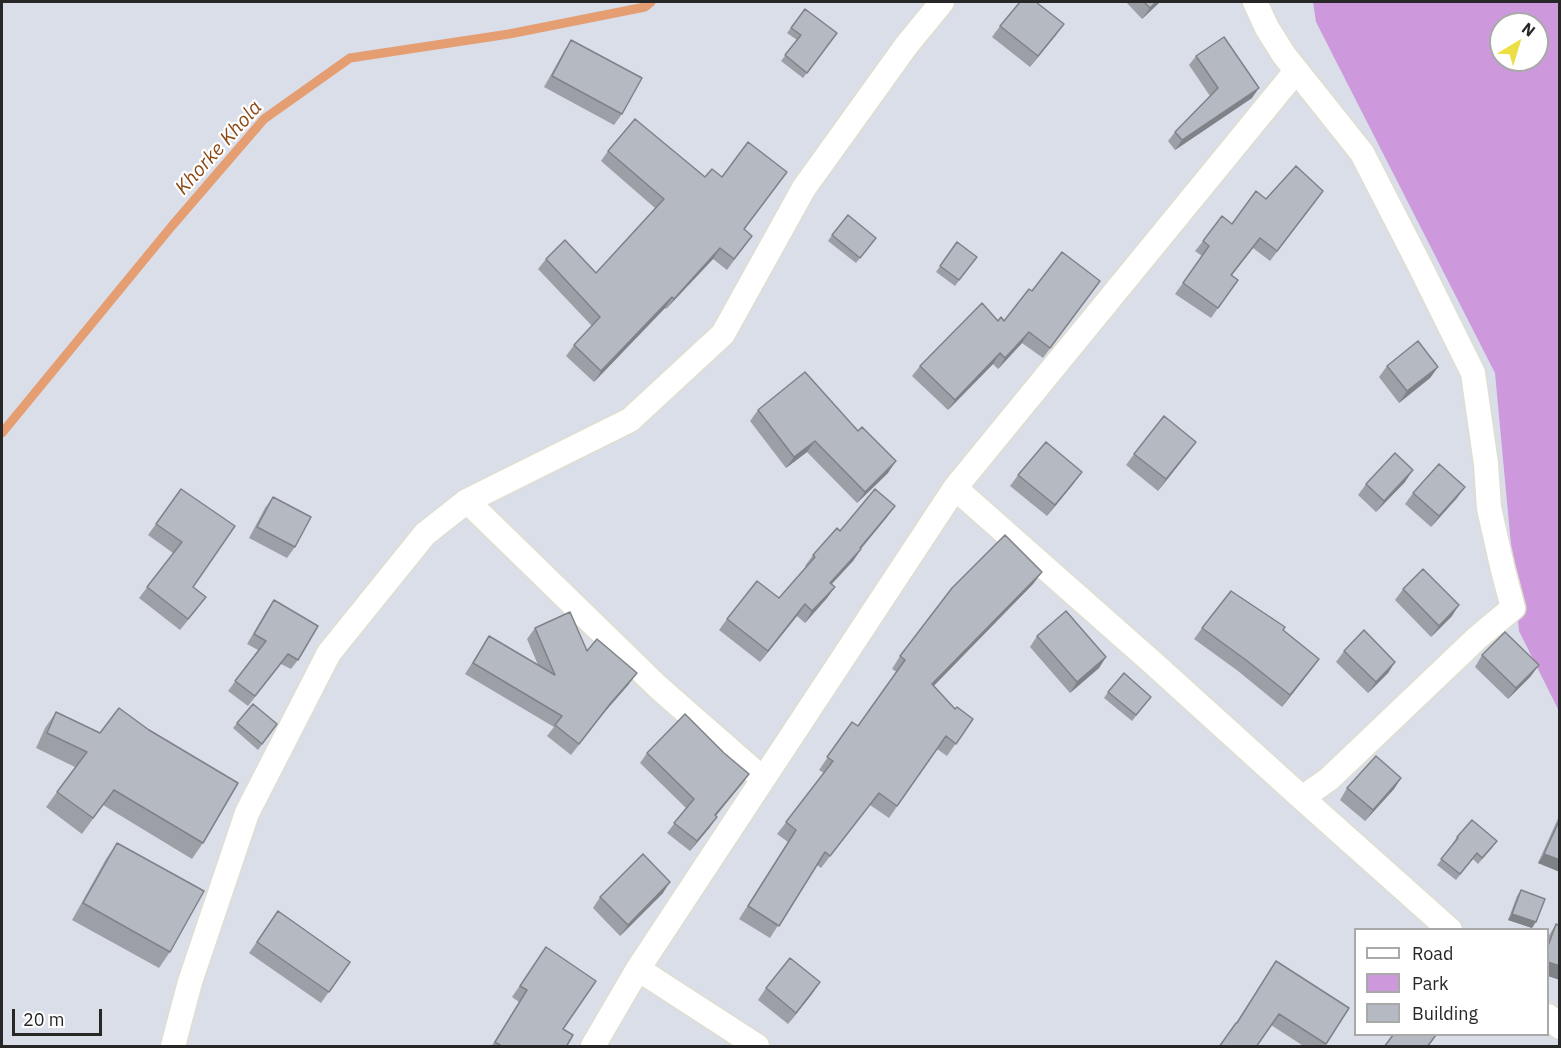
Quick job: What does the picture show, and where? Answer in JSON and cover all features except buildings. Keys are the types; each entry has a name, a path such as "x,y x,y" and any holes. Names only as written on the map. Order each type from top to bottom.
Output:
{"street":[{"path":"173,1047 190,982 247,813 329,653 425,534 467,501 630,420 723,334 804,188 906,46 942,2"},
{"path":"1255,2 1267,28 1296,71 1362,153 1473,374 1486,464 1489,508 1513,608 1469,646 1329,779 1302,798"},
{"path":"593,1047 638,969 955,488 1296,71"},
{"path":"955,488 1448,928"},
{"path":"467,501 658,687 763,779"},
{"path":"638,969 757,1047"}],"green space":[{"path":"1313,2 1559,2 1559,711 1519,631 1495,373 1316,22"}],"waterway":[{"name":"Khorke Khola","path":"2,433 171,227 264,119 350,58 509,34 645,7 651,2"}]}
